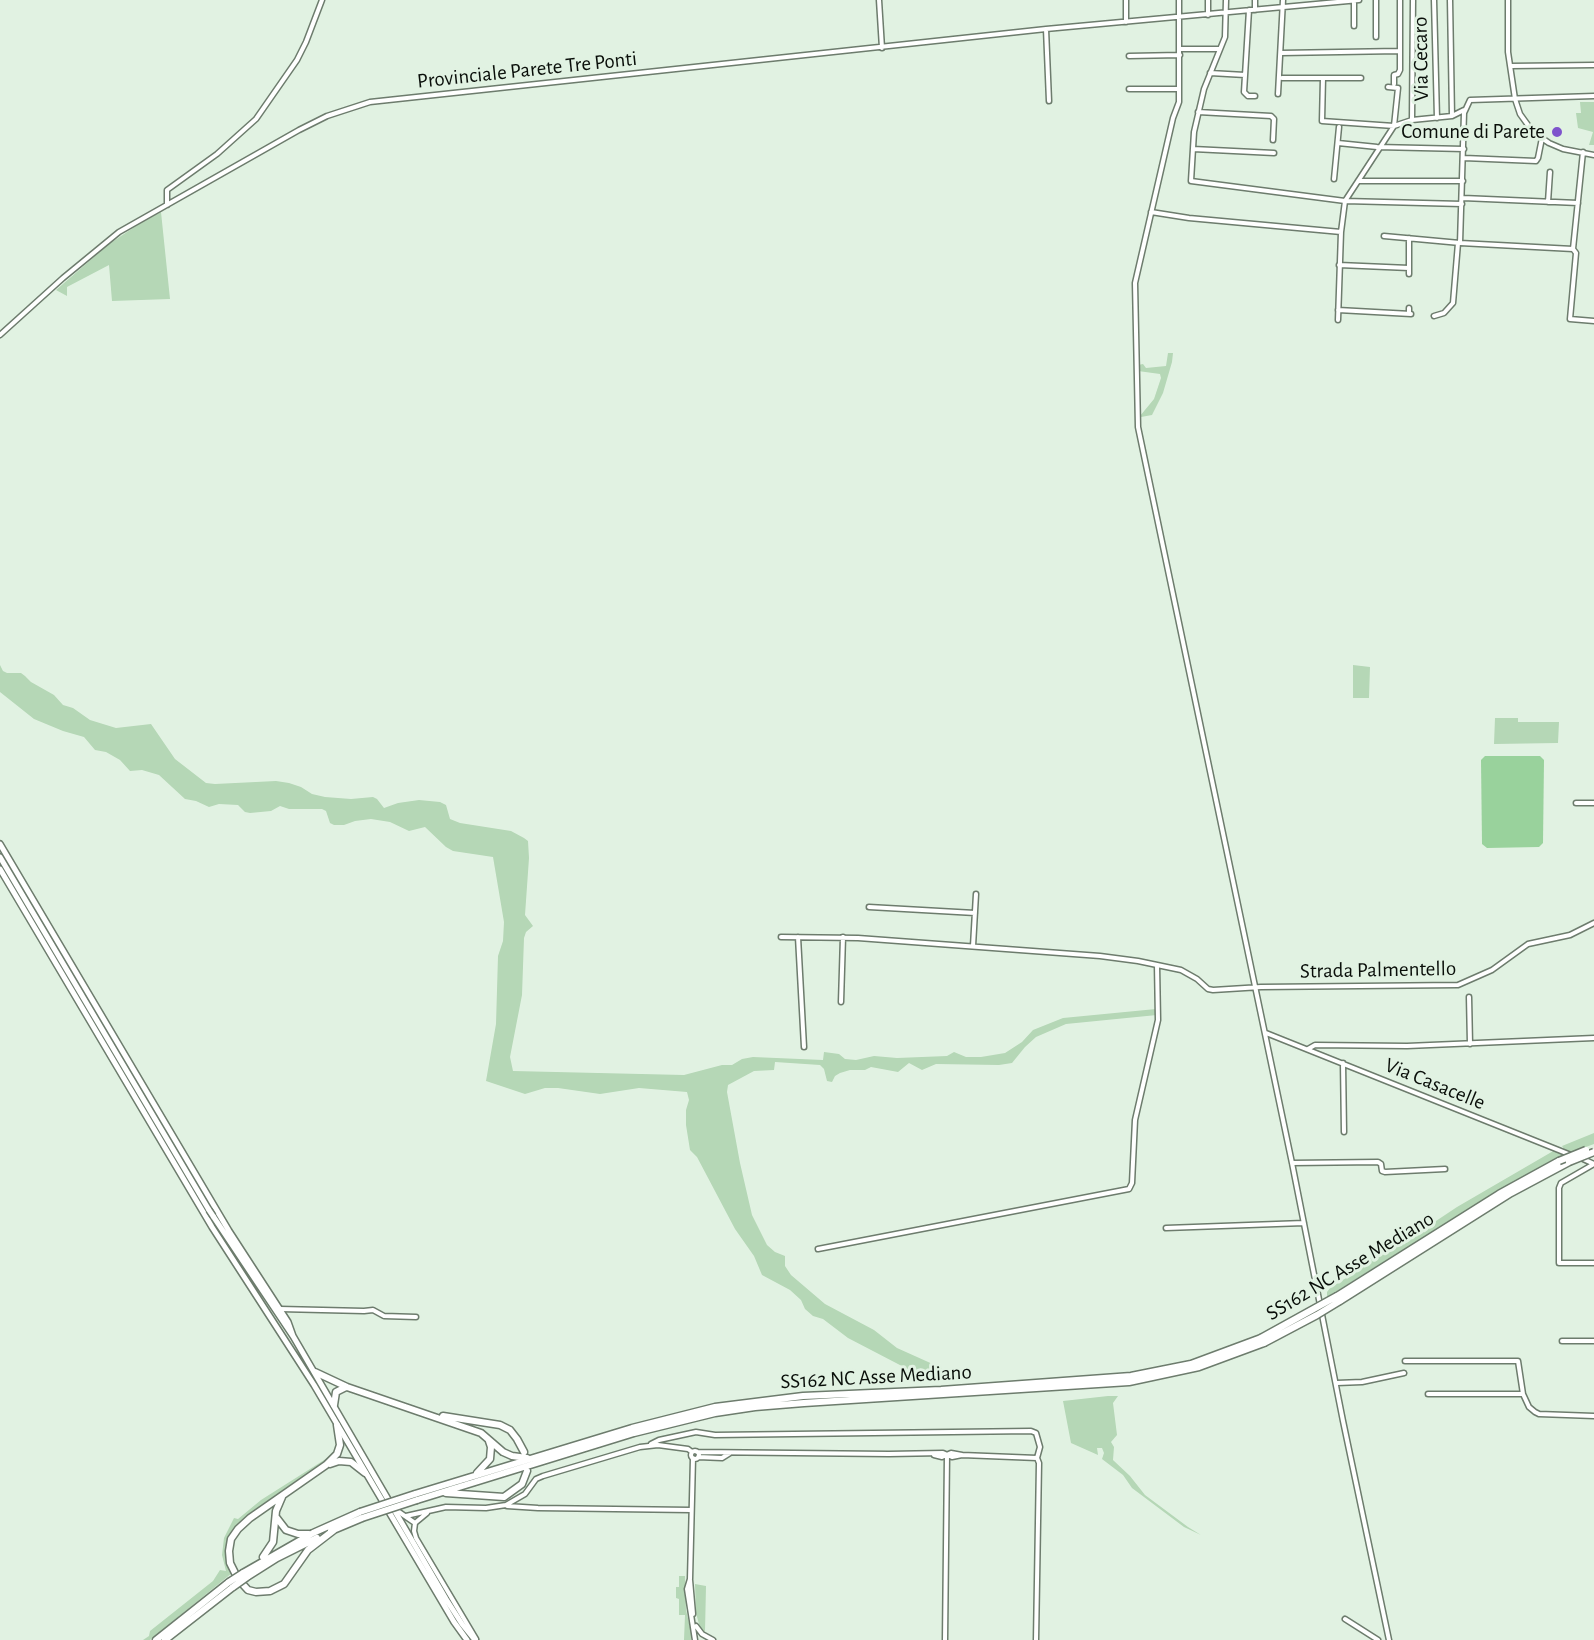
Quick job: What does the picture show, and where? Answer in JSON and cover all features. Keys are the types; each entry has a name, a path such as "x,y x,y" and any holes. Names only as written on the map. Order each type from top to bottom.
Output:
{"highway":[{"name":"SS162 NC Asse Mediano","path":"1338,1298 1499,1194 1559,1161 1594,1147"},
{"name":"SS162 NC Asse Mediano","path":"416,1497 434,1494 667,1421 755,1407 1062,1385 1131,1377 1195,1365 1262,1340 1338,1298 1511,1193 1569,1162 1594,1152"},
{"path":"315,1372 347,1387 481,1432 512,1456 530,1458"},
{"path":"334,1405 337,1390 347,1387"},
{"path":"434,1415 500,1425 510,1430 524,1452"},
{"path":"334,1530 308,1550 284,1584 277,1589 264,1592 248,1590 238,1579 230,1563 228,1551 231,1539 238,1528 326,1465 337,1454 340,1445 337,1425"},
{"name":"SS162 NC Asse Mediano","path":"245,1575 256,1564 313,1533 361,1515 530,1458 633,1431"},
{"path":"475,1476 490,1459 489,1440"},
{"path":"326,1465 344,1461 351,1462 365,1473"},
{"path":"434,1494 453,1492 504,1497 522,1484 527,1471"},
{"path":"256,1564 268,1552 273,1542 278,1503 282,1496"},
{"name":"SS162 NC Asse Mediano","path":"156,1640 245,1575 361,1515"},
{"path":"276,1516 280,1525 293,1533 313,1533"},
{"name":"SS162 NC Asse Mediano","path":"165,1640 231,1585"}],"main road":[{"path":"0,844 215,1213 315,1372 456,1616 476,1640"},
{"path":"0,857 209,1210 215,1213 280,1309 293,1336"},
{"path":"0,869 209,1222 277,1325 454,1622 467,1640"},
{"path":"209,1222 210,1214 215,1213"}],"street":[{"path":"167,205 167,190 217,154 256,119 297,60 322,0"},
{"path":"879,0 882,48"},
{"path":"1126,0 1126,22"},
{"path":"1179,0 1179,102 1173,118 1135,283 1138,427 1215,804 1293,1163 1389,1640"},
{"path":"1208,0 1208,15"},
{"path":"1226,0 1226,29 1198,112 1191,181 1345,201 1462,204"},
{"path":"1255,10 1256,0"},
{"path":"1278,94 1283,0"},
{"path":"1354,0 1354,26"},
{"name":"Provinciale Parete Tre Ponti","path":"0,335 63,278 119,232 327,116 370,102 1046,30 1208,15 1313,2 1359,0"},
{"path":"1376,0 1376,37"},
{"path":"1394,84 1394,75 1400,70 1400,0"},
{"path":"1412,120 1413,0"},
{"name":"Via Cecaro","path":"1434,0 1437,118"},
{"path":"1450,0 1452,116"},
{"path":"1508,0 1507,35 1515,99 1525,122 1542,138 1563,149 1594,155"},
{"path":"1249,10 1244,92 1248,96 1255,96"},
{"path":"1046,30 1049,101"},
{"path":"1180,50 1220,49"},
{"path":"1281,53 1400,51"},
{"path":"1129,56 1180,55"},
{"path":"1511,66 1594,65"},
{"path":"1210,73 1245,75"},
{"path":"1282,78 1361,78"},
{"path":"1323,78 1323,121 1394,126 1412,120 1452,116 1465,110"},
{"path":"1338,320 1339,265 1345,201 1394,126 1398,88 1388,87"},
{"path":"1129,89 1179,89"},
{"path":"1434,316 1446,312 1453,303 1463,198 1465,110 1470,100 1594,96"},
{"path":"1198,112 1271,116 1274,119 1273,140"},
{"path":"1334,179 1340,127"},
{"path":"1464,158 1536,161 1539,158 1542,138"},
{"path":"1338,143 1380,147 1464,149"},
{"path":"1193,149 1274,153"},
{"path":"1585,152 1594,149"},
{"path":"1585,152 1573,249 1576,253 1570,319 1594,321"},
{"path":"1548,202 1550,172"},
{"path":"1357,181 1463,181"},
{"path":"1463,198 1578,203"},
{"path":"1151,212 1189,218 1341,232"},
{"path":"1384,236 1459,243 1573,249"},
{"path":"1339,265 1409,271 1409,238"},
{"path":"1338,310 1410,314 1409,308"},
{"path":"1576,803 1594,803"},
{"path":"973,946 976,894"},
{"path":"869,908 975,913"},
{"name":"Strada Palmentello","path":"781,937 843,937 1100,956 1158,965 1188,973 1208,989 1458,985 1492,970 1528,944 1570,935 1594,923"},
{"path":"798,937 804,1047"},
{"path":"841,1002 843,937"},
{"path":"818,1249 1129,1189 1132,1183 1136,1120 1158,1020 1158,965"},
{"path":"1469,998 1470,1044"},
{"name":"Via Casacelle","path":"1265,1033 1594,1164"},
{"path":"1308,1049 1315,1046 1407,1046 1594,1038"},
{"path":"1343,1063 1344,1132"},
{"path":"1293,1163 1378,1162 1381,1163 1382,1171 1385,1172 1445,1169"},
{"path":"1594,1164 1561,1183 1558,1188 1559,1263 1594,1263"},
{"path":"1166,1228 1305,1223"},
{"path":"280,1309 373,1310 384,1316 416,1317"},
{"path":"1562,1341 1594,1341"},
{"path":"1405,1361 1517,1360 1520,1362 1523,1394 1529,1407 1539,1414 1594,1416"},
{"path":"1337,1383 1362,1382 1404,1373"},
{"path":"1428,1394 1523,1394"},
{"path":"506,1505 525,1494 536,1479 543,1476 659,1440 696,1432 715,1435 1031,1431 1036,1433 1040,1447 1037,1458 1039,1463 1036,1640"},
{"path":"651,1444 695,1452 934,1455 960,1453 962,1455 1037,1458"},
{"path":"695,1452 691,1455 695,1458 691,1510 690,1579 696,1640 706,1637"},
{"path":"695,1458 722,1458 730,1453"},
{"path":"945,1640 947,1467 949,1458 947,1455"},
{"path":"406,1516 446,1507 486,1508 506,1505 538,1508 691,1510"},
{"path":"393,1508 416,1523"},
{"path":"429,1512 416,1523 414,1531 416,1538 476,1640"},
{"path":"693,1619 697,1629 713,1640"},
{"path":"1345,1619 1378,1640"}],"shaded area":[{"path":"1580,102 1594,102 1594,145 1589,145 1593,132 1578,128 1576,113 1581,113"},
{"path":"161,212 170,299 112,301 109,265 67,287 67,296 56,290 109,244"},
{"path":"1168,353 1173,353 1172,362 1163,393 1152,415 1141,417 1154,399 1161,378 1160,374 1138,371 1138,365 1143,364 1146,368 1166,366"},
{"path":"0,665 7,673 21,673 31,682 54,695 63,705 73,708 90,720 116,728 151,724 175,759 206,783 276,781 289,783 312,794 325,797 351,799 373,797 384,808 419,800 440,802 446,805 450,819 460,823 511,831 528,841 525,915 533,926 526,932 524,938 522,995 510,1057 513,1071 684,1075 722,1065 732,1065 742,1059 753,1057 823,1060 824,1052 856,1060 874,1056 897,1058 947,1056 954,1052 966,1057 981,1057 1005,1053 1022,1042 1033,1030 1063,1018 1156,1009 1157,1015 1066,1024 1036,1037 1012,1063 999,1065 936,1064 922,1070 909,1063 898,1072 871,1067 865,1070 840,1073 832,1082 827,1081 824,1069 820,1065 775,1062 774,1070 754,1071 728,1085 727,1092 740,1163 752,1215 767,1245 775,1252 785,1256 785,1266 791,1275 825,1304 874,1330 897,1348 946,1370 947,1374 921,1376 848,1338 823,1319 813,1316 790,1290 762,1275 754,1256 735,1229 697,1157 690,1150 686,1125 689,1100 687,1092 639,1088 600,1094 545,1088 525,1094 486,1081 496,1024 498,956 503,941 504,922 493,857 453,851 425,827 409,831 390,822 371,819 334,825 330,823 326,811 322,809 289,809 280,806 271,811 250,813 245,812 238,805 219,804 209,807 185,799 159,775 142,770 130,771 120,760 106,752 95,750 84,737 34,719 0,692"},
{"path":"1353,665 1370,667 1369,698 1353,698"},
{"path":"1495,718 1518,718 1518,722 1559,722 1558,743 1494,744"},
{"path":"1485,756 1540,756 1544,760 1543,843 1539,847 1487,848 1482,844 1481,760"},
{"path":"1594,1133 1594,1144 1572,1152 1562,1146"},
{"path":"1555,1150 1564,1155 1507,1186 1327,1297 1330,1288 1367,1265 1369,1259"},
{"path":"1118,1396 1113,1403 1117,1435 1111,1442 1114,1447 1113,1460 1145,1495 1201,1535 1184,1527 1132,1488 1123,1475 1102,1459 1104,1453 1102,1448 1097,1448 1098,1455 1071,1443 1063,1401"},
{"path":"332,1455 235,1529 228,1562 232,1573 150,1640 143,1640 149,1636 150,1631 213,1581 220,1570 226,1571 222,1555 224,1538 234,1518 238,1519 261,1500"},
{"path":"679,1576 685,1576 686,1610 691,1640 684,1640 685,1615 679,1615 676,1587 679,1587"},
{"path":"695,1584 706,1586 705,1632 700,1628 696,1613"}],"place":[{"name":"Comune di Parete","path":"1557,132"}]}
